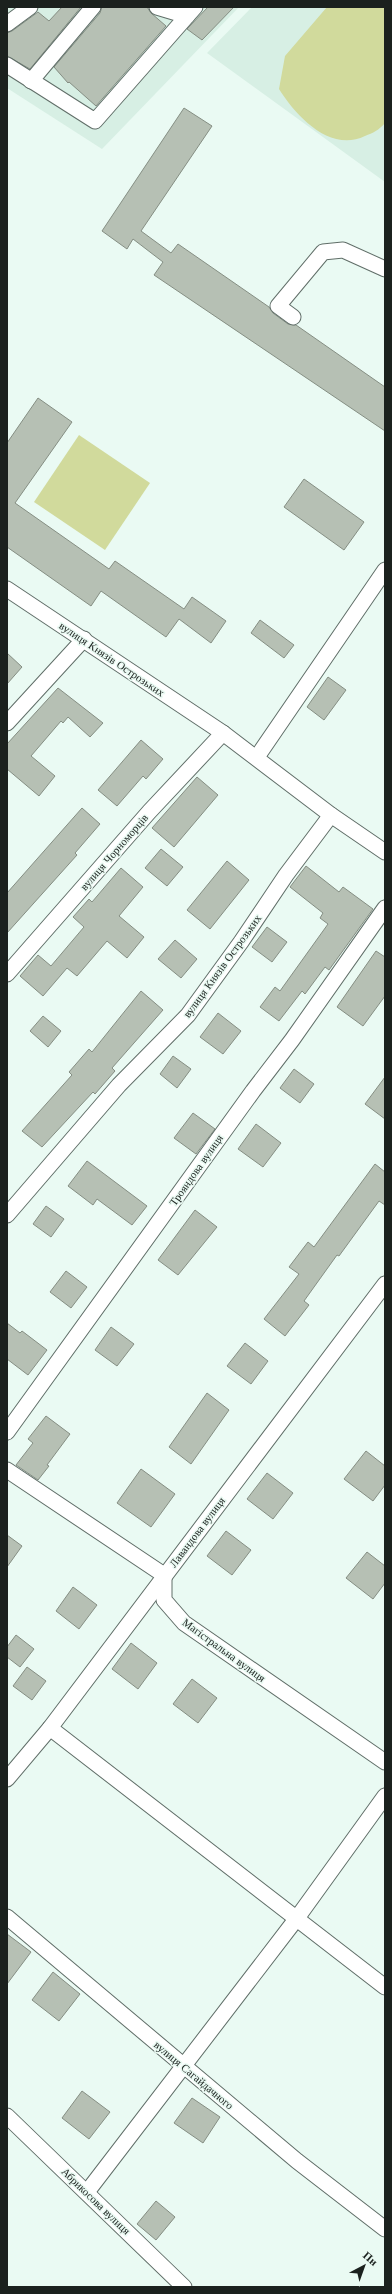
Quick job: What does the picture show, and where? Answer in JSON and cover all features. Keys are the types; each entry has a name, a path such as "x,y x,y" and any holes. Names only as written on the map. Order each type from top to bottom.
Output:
{"street":[{"path":"7,24 30,7"},
{"path":"31,81 93,7"},
{"path":"157,7 191,11"},
{"path":"7,64 31,81 95,121 191,11"},
{"path":"293,317 278,306 323,252 343,250 385,269"},
{"path":"257,757 385,570"},
{"name":"вулиця Князів Острозьких","path":"7,589 223,733 257,757 331,815 286,875 241,942 188,1015 119,1085 7,1215"},
{"path":"7,722 84,639"},
{"name":"вулиця Чорноморців","path":"7,974 149,812 223,733"},
{"path":"331,815 385,852"},
{"name":"Трояндова вулиця","path":"7,1432 253,1091 292,1040 385,908"},
{"name":"Лавандова вулиця","path":"7,1779 50,1728 385,1284"},
{"path":"7,1470 164,1575"},
{"name":"Магістральна вулиця","path":"164,1575 164,1600 184,1623 385,1762"},
{"path":"50,1728 298,1918 385,1987"},
{"path":"87,2192 298,1918 385,1796"},
{"name":"вулиця Сагайдачного","path":"7,1917 184,2068 297,2161 385,2229"},
{"name":"Абрикосова вулиця","path":"7,2116 87,2192 181,2286"}],"shaded area":[{"path":"7,7 239,7 102,149 7,88"},
{"path":"252,7 385,7 385,182 207,53"}],"green space":[{"path":"327,7 385,7 385,123 373,132 352,140 339,140 327,136 315,129 295,110 279,89 285,56"},
{"path":"79,435 150,483 105,550 34,502"}],"building":[{"path":"62,7 81,7 30,69 7,56 7,33 38,12 49,21"},
{"path":"102,7 147,7 151,13 166,26 96,106 69,82 68,83 54,67 100,13"},
{"path":"208,7 234,7 202,40 187,29"},
{"path":"184,108 212,126 141,231 171,253 178,244 269,307 273,313 288,324 296,325 385,387 385,431 154,275 163,262 133,239 127,249 102,231"},
{"path":"38,398 72,422 15,503 109,569 115,561 184,609 192,597 226,621 211,643 179,619 166,637 101,591 91,606 7,547 7,443"},
{"path":"304,479 364,522 344,550 284,507"},
{"path":"260,620 294,645 284,658 251,633"},
{"path":"7,653 22,667 7,684"},
{"path":"328,677 346,690 324,720 307,707"},
{"path":"58,688 103,723 90,737 68,717 63,723 61,721 31,756 55,776 39,796 7,769 7,744"},
{"path":"141,740 163,759 146,779 143,776 117,806 98,790"},
{"path":"197,777 218,795 174,847 152,828"},
{"path":"82,808 100,824 75,853 77,855 7,933 7,893"},
{"path":"161,849 183,867 167,886 145,868"},
{"path":"227,861 249,880 210,929 187,910"},
{"path":"306,866 339,892 343,887 373,909 329,970 325,967 305,994 302,991 279,1021 260,1007 275,987 280,991 328,924 320,918 323,913 290,887"},
{"path":"121,868 143,887 119,916 144,937 127,958 107,941 77,976 67,968 43,996 20,976 38,955 51,966 84,927 73,917 89,899 92,902"},
{"path":"267,927 287,942 272,962 252,947"},
{"path":"175,940 197,959 181,978 158,959"},
{"path":"376,951 385,957 385,996 363,1026 337,1007"},
{"path":"141,991 163,1010 112,1068 115,1071 95,1094 93,1092 42,1147 22,1131 72,1075 69,1072 89,1049 92,1052"},
{"path":"218,1013 241,1031 223,1054 200,1037"},
{"path":"43,1016 61,1031 48,1047 30,1031"},
{"path":"173,1056 191,1069 177,1088 160,1074"},
{"path":"294,1069 314,1084 300,1103 280,1088"},
{"path":"385,1077 385,1119 365,1104"},
{"path":"193,1113 215,1129 196,1154 174,1138"},
{"path":"256,1124 281,1143 263,1167 238,1149"},
{"path":"87,1161 147,1206 132,1225 97,1199 93,1205 68,1186"},
{"path":"375,1164 385,1172 385,1205 379,1201 339,1256 337,1255 304,1301 309,1305 285,1336 264,1319 299,1274 289,1267 308,1242 314,1247"},
{"path":"46,1206 64,1219 51,1237 33,1224"},
{"path":"195,1210 217,1227 178,1275 158,1260"},
{"path":"66,1271 87,1287 71,1308 50,1292"},
{"path":"7,1323 20,1333 22,1331 47,1350 28,1375 7,1359"},
{"path":"111,1327 134,1344 117,1366 95,1350"},
{"path":"245,1343 268,1361 251,1384 227,1366"},
{"path":"207,1393 229,1410 191,1464 169,1447"},
{"path":"46,1416 70,1434 38,1480 16,1465 33,1443 28,1439"},
{"path":"366,1451 385,1466 385,1485 373,1501 344,1479"},
{"path":"141,1469 175,1494 151,1527 117,1503"},
{"path":"267,1473 293,1493 273,1519 247,1499"},
{"path":"226,1531 251,1550 232,1575 207,1556"},
{"path":"7,1535 22,1546 7,1567"},
{"path":"367,1552 385,1566 385,1583 373,1599 346,1578"},
{"path":"73,1587 97,1605 79,1629 56,1611"},
{"path":"16,1635 34,1649 20,1667 7,1657 7,1647"},
{"path":"131,1643 157,1663 138,1689 112,1669"},
{"path":"27,1667 46,1681 32,1700 13,1686"},
{"path":"192,1679 217,1698 198,1723 173,1704"},
{"path":"7,1934 31,1952 7,1984"},
{"path":"53,1972 80,1994 59,2021 32,2000"},
{"path":"82,2091 110,2112 89,2139 62,2118"},
{"path":"192,2098 220,2117 203,2143 174,2123"},
{"path":"156,2201 175,2217 156,2240 137,2224"}]}
